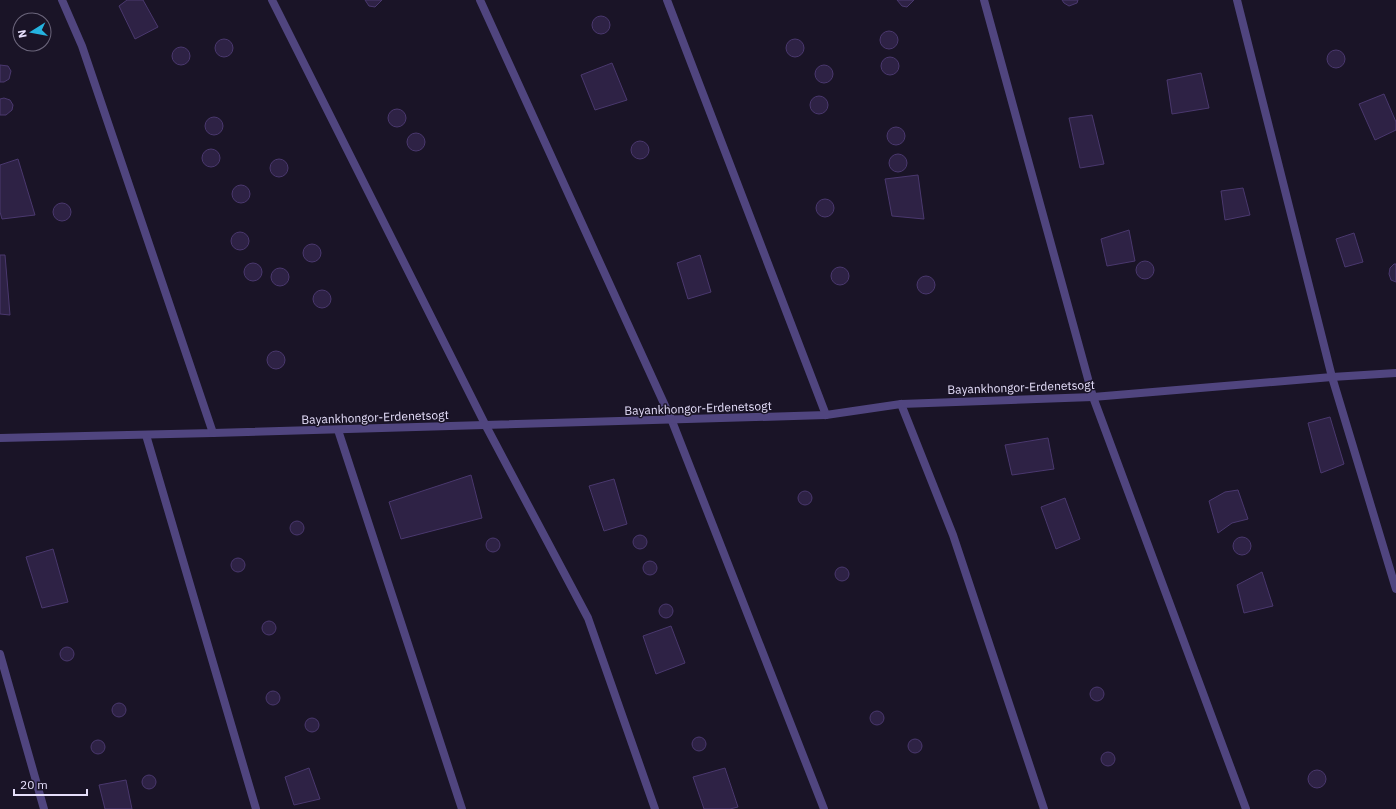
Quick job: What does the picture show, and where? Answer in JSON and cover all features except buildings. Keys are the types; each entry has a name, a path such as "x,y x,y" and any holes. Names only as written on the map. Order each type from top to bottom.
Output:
{"street":[{"path":"62,0 82,46 213,433"},
{"path":"272,0 486,426 588,618 655,809"},
{"path":"480,0 672,421 824,809"},
{"path":"668,0 826,415"},
{"path":"984,0 1093,397 1246,809"},
{"path":"1237,0 1332,377 1396,589"},
{"name":"Bayankhongor-Erdenetsogt","path":"0,438 672,421 826,415 901,404 1093,397 1396,373"},
{"path":"901,404 953,535 1044,809"},
{"path":"338,430 462,809"},
{"path":"146,435 256,809"},
{"path":"0,654 44,809"}]}
